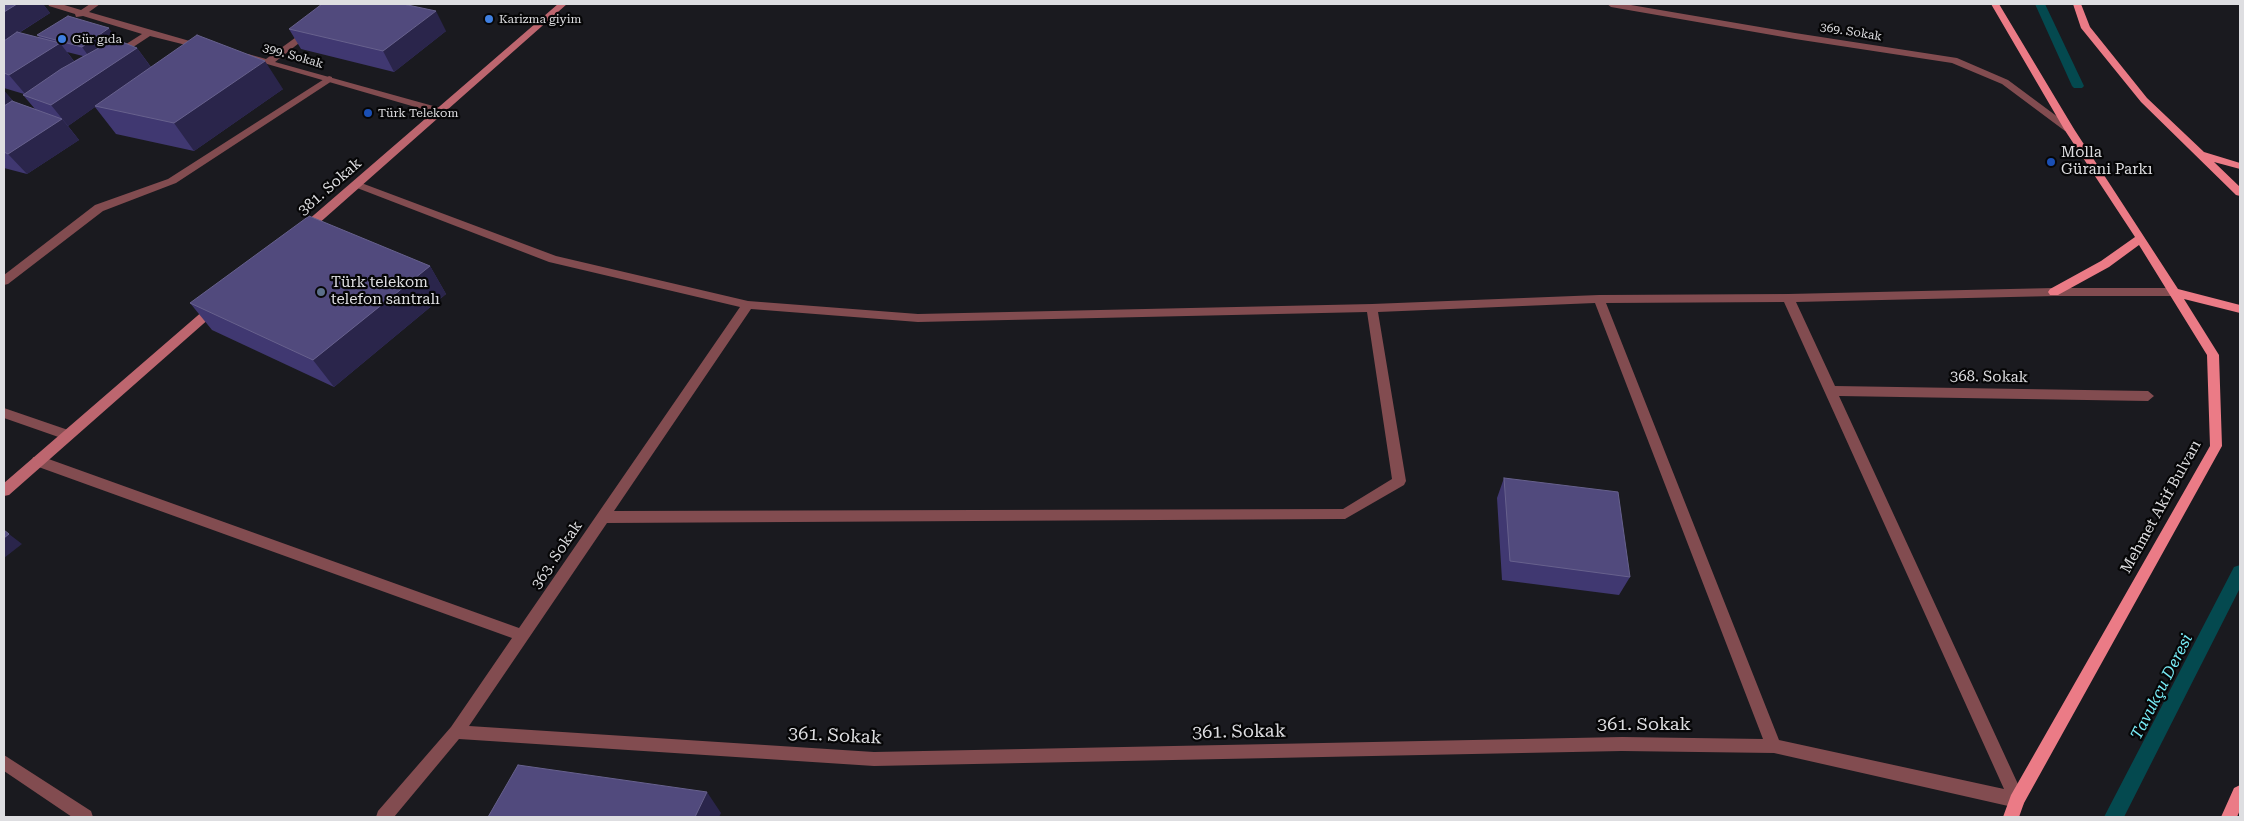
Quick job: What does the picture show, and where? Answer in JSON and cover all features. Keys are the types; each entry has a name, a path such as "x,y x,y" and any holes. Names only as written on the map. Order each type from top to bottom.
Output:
{"main road":[{"name":"Mehmet Akif Bulvarı","path":"1995,4 2069,129 2141,238 2213,355 2216,446 2017,800 2011,817"},
{"path":"2078,4 2086,28 2144,100 2240,193"},
{"path":"2199,154 2240,166"},
{"path":"2054,292 2105,264 2141,238"},
{"path":"2174,292 2240,309"},
{"path":"2229,817 2240,794"}],"street":[{"path":"52,4 149,33 214,49"},
{"path":"67,22 96,4"},
{"name":"381. Sokak","path":"297,236 563,4"},
{"name":"369. Sokak","path":"1612,4 1795,36 1954,60 2005,82 2069,129"},
{"path":"268,62 322,21"},
{"path":"109,59 149,33"},
{"name":"399. Sokak","path":"241,55 440,111"},
{"path":"4,281 98,208 172,181 329,79"},
{"path":"356,184 553,259 748,306 918,318 1372,308 1599,299 2174,292"},
{"path":"1788,298 2017,800"},
{"path":"1599,299 1774,746"},
{"path":"4,491 223,300"},
{"name":"363. Sokak","path":"384,817 456,732 748,306"},
{"path":"603,517 1345,514 1400,481 1372,308"},
{"name":"368. Sokak","path":"1831,391 2148,396"},
{"path":"4,413 68,435"},
{"path":"38,460 522,635"},
{"name":"361. Sokak","path":"456,732 874,759 1612,745 1774,746 2017,800"},
{"path":"4,762 85,817"}],"building":[{"path":"4,4 17,4 4,12"},
{"path":"322,4 403,4 436,11 383,51 289,29"},
{"path":"68,16 109,28 82,47 37,35"},
{"path":"17,32 60,43 9,75 4,73 4,41"},
{"path":"197,35 265,61 174,123 95,106"},
{"path":"115,39 137,48 51,105 23,95 61,69"},
{"path":"12,101 62,119 8,154 4,152 4,106"},
{"path":"309,216 430,266 313,360 190,303"},
{"path":"1504,478 1618,492 1630,577 1510,561"},
{"path":"4,530 9,534 4,538"},
{"path":"518,765 707,792 695,817 488,817"}],"waterway":[{"name":"Tavukçu Deresi","path":"2040,4 2078,86"},
{"name":"Tavukçu Deresi","path":"2114,817 2240,572"}],"place":[{"name":"Karizma giyim","path":"489,19"},
{"name":"Gür gıda","path":"62,39"},
{"name":"Türk Telekom","path":"368,113"},
{"name":"Molla Gürani Parkı","path":"2051,162"},
{"name":"Türk telekom telefon santralı","path":"321,292"}]}
